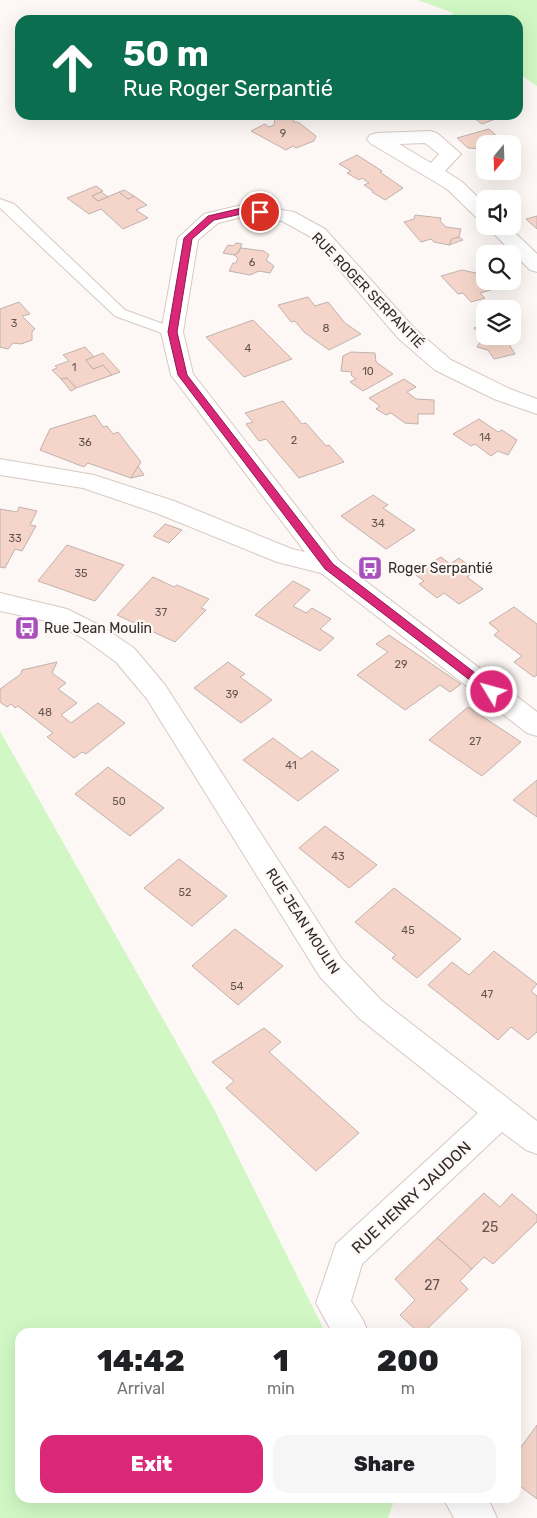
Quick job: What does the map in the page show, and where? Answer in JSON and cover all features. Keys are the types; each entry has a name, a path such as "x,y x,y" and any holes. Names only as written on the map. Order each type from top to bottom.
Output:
{"street":[{"path":"433,172 454,185 476,206"},
{"name":"RUE ROGER SERPANTIÉ","path":"329,566 182,375 172,332 188,238 211,218 246,210 287,216 318,233 407,334 443,365 502,394 537,406"},
{"path":"505,235 537,266"},
{"path":"0,467 86,481 165,507 286,556 329,566 537,726"},
{"name":"RUE JEAN MOULIN","path":"0,602 58,615 92,632 126,655 156,692 331,968 371,1010 501,1112"},
{"path":"501,1112 537,1140"},
{"name":"RUE HENRY JAUDON","path":"349,1328 334,1303 348,1255 501,1112"},
{"path":"466,1503 478,1518"}],"lane":[{"path":"0,202 9,207 120,313 172,332"}],"green space":[{"path":"418,0 537,0 537,86 523,76 523,15 452,15 453,13"},
{"path":"0,731 214,1109 323,1328 15,1328 15,1503 393,1503 388,1518 0,1518"}],"building":[{"path":"275,120 294,120 293,122 298,122 316,136 314,141 296,148 293,146 286,150 251,131 265,124 269,127 274,125"},
{"path":"477,120 493,120 482,124"},
{"path":"489,129 496,135 476,135 476,148 468,148 457,138"},
{"path":"357,155 382,171 380,172 403,188 385,200 372,192 364,185 369,183 362,178 359,180 347,173 351,171 339,164"},
{"path":"96,186 103,191 92,196 98,201 119,192 128,199 134,196 147,205 136,210 148,218 123,229 101,209 89,214 67,198"},
{"path":"124,190 134,196 128,199 119,192"},
{"path":"101,192 108,197 98,201 92,196"},
{"path":"415,215 441,218 440,221 446,227 461,229 459,237 452,239 449,245 434,242 431,239 421,242 404,222 414,219"},
{"path":"537,216 537,229 526,219"},
{"path":"459,237 463,240 449,245 452,239"},
{"path":"236,243 242,244 238,253 234,255 223,253 228,245 233,246"},
{"path":"241,248 264,251 269,255 266,260 274,266 270,273 259,271 250,275 229,271 238,258 234,255"},
{"path":"462,270 476,273 476,290 491,290 480,293 485,298 471,302 463,293 458,294 441,276"},
{"path":"308,297 315,306 328,302 345,323 361,334 329,350 304,332 295,321 291,322 278,305"},
{"path":"19,302 30,314 22,316 35,329 32,332 32,340 21,344 13,343 8,349 0,347 0,309"},
{"path":"253,320 292,359 244,377 206,337"},
{"path":"478,345 510,345 515,354 494,359 488,350 477,347"},
{"path":"85,347 94,357 86,360 93,369 103,365 112,375 76,388 67,378 61,379 52,370 57,368 55,366 69,361 63,355"},
{"path":"351,352 375,353 376,362 393,374 363,391 350,382 356,379 351,375 352,372 341,371 343,356"},
{"path":"103,353 120,372 112,375 103,365 93,369 86,360"},
{"path":"67,378 76,388 71,391 61,379"},
{"path":"404,379 416,387 407,392 416,399 434,400 434,414 418,414 418,424 405,423 391,413 386,415 376,409 380,406 369,398"},
{"path":"283,401 302,424 306,423 326,446 329,445 344,462 299,478 266,439 259,441 246,424 253,422 245,413"},
{"path":"95,415 103,427 107,426 113,434 118,432 141,462 131,478 88,463 84,467 40,450 50,429"},
{"path":"479,419 498,432 502,430 517,440 508,455 498,451 491,456 475,444 471,446 453,434"},
{"path":"138,466 144,475 131,478"},
{"path":"373,495 388,505 383,508 415,530 386,549 341,516"},
{"path":"19,507 37,511 30,525 36,526 22,551 15,549 5,568 0,567 0,509 17,512"},
{"path":"165,524 182,530 169,543 153,536"},
{"path":"67,545 124,565 95,601 38,581"},
{"path":"441,557 450,564 459,558 476,571 467,577 483,589 459,604 444,593 437,598 419,584 424,581 409,570 420,563 426,566"},
{"path":"153,577 174,587 177,585 209,599 201,608 206,610 175,642 117,615"},
{"path":"293,581 310,590 293,606 306,613 312,608 331,619 320,629 334,638 320,651 255,615"},
{"path":"514,607 537,624 537,675 534,677 514,662 522,656 494,635 499,631 489,623"},
{"path":"389,635 461,684 450,692 440,685 405,710 357,675 388,652 376,644"},
{"path":"57,662 52,673 66,683 58,689 77,703 61,715 71,723 98,703 125,723 86,754 82,752 74,758 47,737 53,733 18,706 15,708 11,704 7,707 0,702 0,689 21,674 22,670"},
{"path":"228,662 245,674 240,677 272,700 241,723 194,688"},
{"path":"468,707 521,742 482,776 429,740"},
{"path":"273,738 301,759 312,751 339,770 298,801 243,760"},
{"path":"108,767 164,808 130,836 75,794"},
{"path":"537,780 537,817 513,800"},
{"path":"325,826 377,865 349,888 299,848"},
{"path":"179,859 227,896 192,926 144,888"},
{"path":"394,888 461,939 417,978 392,958 396,955 355,922"},
{"path":"235,929 283,966 238,1005 192,966"},
{"path":"494,951 537,984 531,991 537,996 537,1032 528,1040 511,1027 498,1040 428,985 452,962 469,975"},
{"path":"264,1028 281,1042 269,1052 359,1133 316,1171 226,1088 234,1081 212,1062"},
{"path":"484,1193 500,1207 512,1194 537,1215 537,1222 493,1264 484,1257 472,1269 437,1238"},
{"path":"437,1238 472,1269 460,1281 468,1289 428,1328 414,1328 400,1315 415,1300 395,1279"},
{"path":"537,1425 537,1499 521,1487 521,1447"}],"place":[{"name":"Roger Serpantié","path":"370,568"},
{"name":"Rue Jean Moulin","path":"27,628"}],"route":[{"path":"260,212 246,210 211,218 188,238 172,332 182,375 329,566 492,692"}]}
